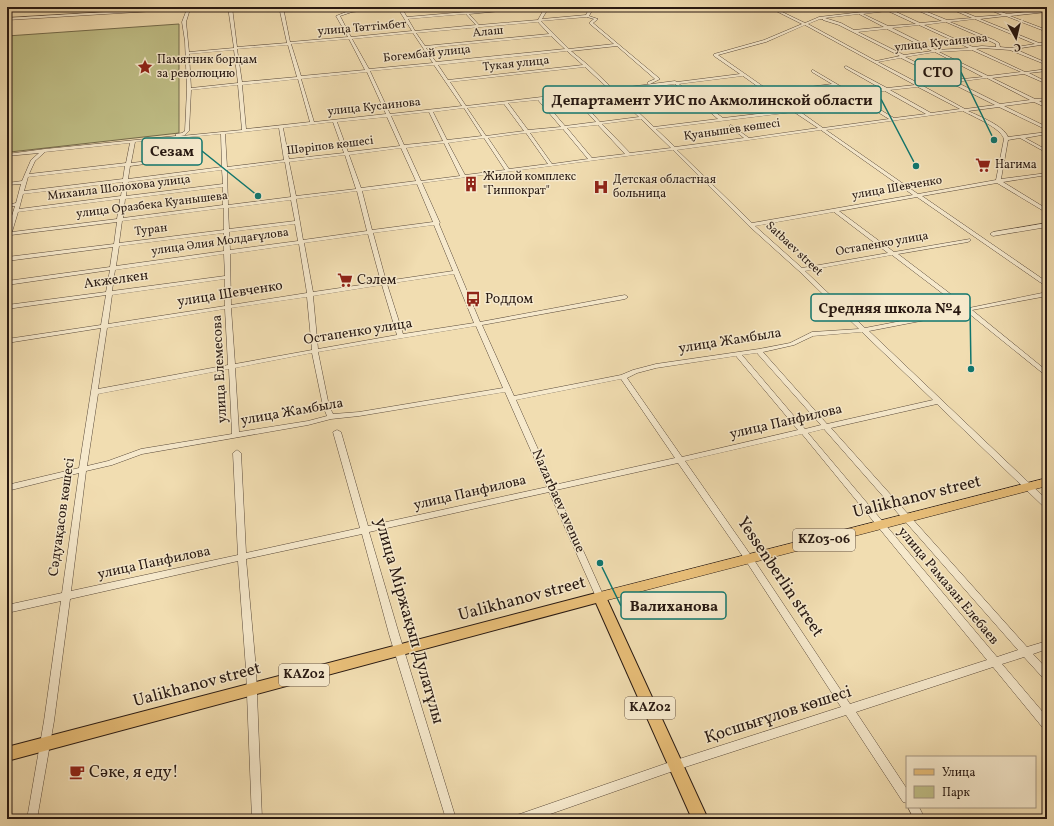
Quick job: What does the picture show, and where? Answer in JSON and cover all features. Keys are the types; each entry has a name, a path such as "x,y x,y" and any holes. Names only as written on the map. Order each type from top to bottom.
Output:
{"highway":[{"name":"Ualikhanov street","path":"7,754 600,597"},
{"name":"Nazarbaev avenue","path":"600,597 700,819"}],"main road":[{"name":"Ualikhanov street","path":"600,597 1047,482"}],"street":[{"path":"123,12 126,7"},
{"path":"7,19 211,7"},
{"path":"7,155 170,137 230,133 244,129 230,7"},
{"path":"281,7 289,44 313,124"},
{"name":"Nazarbaev avenue","path":"394,7 351,11 338,16 368,70 402,148 419,182 478,324 600,597"},
{"path":"399,7 414,32 508,171"},
{"path":"462,7 478,26"},
{"path":"406,18 541,7"},
{"path":"539,21 547,7"},
{"path":"592,7 587,16 596,19 591,23 658,79 643,86"},
{"path":"770,7 807,25 999,129 1005,135 1006,139 998,181 1047,210"},
{"path":"998,47 998,44 994,41 913,7 819,18 807,25 765,41 715,55 1047,286"},
{"path":"948,7 1047,48"},
{"path":"985,7 1047,32"},
{"path":"1024,7 1047,16"},
{"path":"170,137 183,134 187,130 189,90 187,41 184,22 189,8"},
{"path":"889,10 1047,83"},
{"path":"854,30 1047,11"},
{"path":"859,14 1047,107"},
{"name":"улица Тәттімбет","path":"187,53 587,16"},
{"path":"819,18 854,30 902,56 1047,129"},
{"name":"Satbaev street","path":"539,21 552,35 653,128 751,225 801,270 1047,504"},
{"name":"Алаш","path":"425,47 552,35"},
{"path":"1010,49 1047,43"},
{"name":"Богембай улица","path":"189,90 300,77 617,45"},
{"name":"улица Кусаинова","path":"875,62 935,51 998,47 1010,49"},
{"path":"1010,49 1047,64"},
{"name":"Тукая улица","path":"448,82 586,66"},
{"path":"846,66 929,114"},
{"path":"851,94 986,76 1047,70"},
{"path":"813,71 892,119"},
{"name":"улица Кусаинова","path":"244,129 273,128 388,116 744,75"},
{"path":"675,82 721,119"},
{"path":"771,93 837,85"},
{"path":"572,94 628,154"},
{"path":"634,110 745,96"},
{"path":"539,98 590,159"},
{"name":"Қуанышев көшесі","path":"419,182 1047,99"},
{"path":"505,102 551,165"},
{"path":"653,128 864,102"},
{"path":"430,111 463,176"},
{"name":"Шәріпов көшесі","path":"21,193 346,155 642,118"},
{"path":"335,121 358,189 401,337"},
{"path":"731,126 748,138"},
{"path":"281,127 310,293 315,351 326,406 331,417"},
{"name":"улица Елемесова","path":"223,133 228,306 236,436"},
{"path":"1006,139 1047,133"},
{"path":"1021,137 1047,152"},
{"name":"Сәдуақасов көшесі","path":"32,819 44,744 82,470 128,164 133,141"},
{"path":"7,241 26,176 33,160 45,150"},
{"path":"20,153 33,160"},
{"path":"26,176 184,158"},
{"name":"улица Шевченко","path":"751,225 998,181 1047,174"},
{"path":"7,184 25,182"},
{"name":"улица Оразбека Куанышева","path":"8,234 419,182"},
{"name":"Михаила Шолохова улица","path":"16,211 225,185"},
{"path":"7,206 18,204"},
{"path":"835,210 967,310 1047,374"},
{"name":"Туран","path":"7,259 298,222"},
{"name":"улица Әлия Молдағұлова","path":"7,283 437,223"},
{"path":"993,234 1047,225"},
{"name":"Остапенко улица","path":"801,270 968,240"},
{"name":"улица Шевченко","path":"7,340 457,272"},
{"name":"Акжелкен","path":"7,308 228,277"},
{"name":"улица Жамбыла","path":"512,399 623,377 635,371 656,366 759,351 792,344 812,334 864,330 1047,294"},
{"name":"Остапенко улица","path":"94,392 315,351 478,324 625,297"},
{"name":"улица Рамазан Елебаев","path":"759,351 906,519 1047,676"},
{"name":"улица Рамазан Елебаев","path":"737,354 803,431 1047,725"},
{"name":"Yessenberlin street","path":"623,377 749,559 906,796"},
{"name":"улица Жамбыла","path":"7,488 109,464 141,452 308,423 331,417 359,414 507,388"},
{"name":"улица Панфилова","path":"7,609 65,595 242,558 938,400"},
{"name":"улица Міржақып Дулатұлы","path":"337,432 399,650 451,819"},
{"path":"237,453 257,819"},
{"name":"Қосшығұлов көшесі","path":"520,819 676,765 1047,645"},
{"path":"914,808 920,819"}],"green space":[{"path":"179,24 179,133 10,152 7,148 7,36"}],"place":[{"name":"Памятник борцам за революцию","path":"145,67"},
{"name":"СТО","path":"994,140"},
{"name":"Нагима","path":"983,165"},
{"name":"Департамент УИС по Акмолинской области","path":"916,166"},
{"name":"Жилой комплекс \"Гиппократ\"","path":"471,184"},
{"name":"Детская областная больница","path":"601,187"},
{"name":"Сезам","path":"258,196"},
{"name":"Сэлем","path":"345,280"},
{"name":"Роддом","path":"473,299"},
{"name":"Средняя школа №4","path":"971,369"},
{"name":"Валиханова","path":"600,563"},
{"name":"Сәке, я еду!","path":"77,772"}]}
